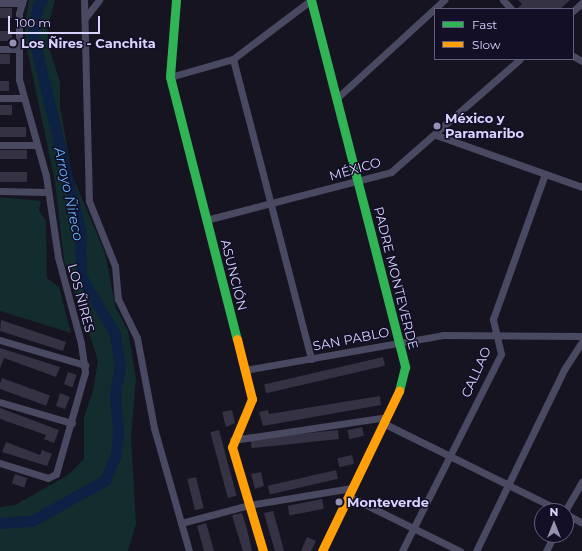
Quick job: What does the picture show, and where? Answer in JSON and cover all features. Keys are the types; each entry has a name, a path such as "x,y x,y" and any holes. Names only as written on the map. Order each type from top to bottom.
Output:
{"street":[{"path":"84,0 89,201 115,266 118,299 137,338 154,428 189,551"},
{"path":"85,18 99,0"},
{"name":"ASUNCIÓN","path":"176,0 170,77 245,370 252,404 233,440"},
{"path":"170,77 233,59 311,0"},
{"name":"PADRE MONTEVERDE","path":"311,0 399,342 405,375 322,551"},
{"path":"435,8 444,0"},
{"path":"503,0 510,8"},
{"path":"0,3 22,2"},
{"name":"LOS ÑIRES","path":"0,463 48,478 56,474 85,380 85,365 58,257 48,192 19,79 18,49 22,2"},
{"path":"574,10 582,3"},
{"path":"336,99 434,9"},
{"path":"0,49 18,49"},
{"path":"233,59 272,203 311,359"},
{"name":"MÉXICO","path":"206,220 358,182 390,172 436,135 519,60"},
{"path":"0,98 24,98"},
{"path":"436,135 582,187"},
{"path":"0,145 37,145"},
{"name":"CALLAO","path":"402,551 500,354 494,333 493,319 546,174"},
{"path":"0,191 48,192"},
{"name":"SAN PABLO","path":"245,370 443,335 494,333 582,336"},
{"path":"0,340 85,365"},
{"path":"476,551 509,483 582,342"},
{"path":"0,402 72,423"},
{"path":"262,551 233,453 233,440 384,420 449,455 509,483 546,503"},
{"path":"571,503 582,481"},
{"path":"181,523 249,505 350,492 412,529 460,551"}],"green space":[{"path":"29,0 55,0 47,29 50,51 60,82 60,106 72,175 105,253 116,308 128,331 136,378 131,437 136,524 128,551 0,551 0,507 15,505 68,475 84,459 84,417 93,391 98,360 64,260 55,182 26,44 25,24"},
{"path":"0,197 41,201 39,210 46,221 47,278 59,287 71,333 0,311"}],"building":[{"path":"518,0 570,0 561,8 518,8 522,4"},
{"path":"0,8 12,8 12,18 0,18"},
{"path":"0,31 12,31 12,41 0,41"},
{"path":"0,54 10,54 10,64 0,64"},
{"path":"0,81 9,81 9,91 0,91"},
{"path":"0,105 12,105 12,115 0,115"},
{"path":"0,127 26,127 26,137 0,137"},
{"path":"0,150 27,150 27,159 0,159"},
{"path":"0,172 27,172 27,182 0,182"},
{"path":"1,320 66,342 63,351 0,331"},
{"path":"0,348 60,367 56,377 4,358 0,368"},
{"path":"383,357 385,366 266,393 264,384"},
{"path":"68,372 77,375 73,387 64,384"},
{"path":"2,378 50,395 46,406 0,389"},
{"path":"60,393 70,397 65,409 56,406"},
{"path":"380,396 381,405 263,426 259,412 268,410 269,414"},
{"path":"0,408 59,430 54,443 44,439 46,435 0,419"},
{"path":"232,410 235,423 226,427 222,412"},
{"path":"362,427 364,436 349,439 347,430"},
{"path":"219,430 237,496 228,498 210,432"},
{"path":"338,430 339,439 251,448 250,439"},
{"path":"6,442 40,455 42,450 52,454 47,466 2,452"},
{"path":"352,455 354,464 339,467 337,458"},
{"path":"336,470 338,479 270,495 268,486"},
{"path":"261,472 264,486 255,489 251,474"},
{"path":"15,474 27,478 24,488 12,484"},
{"path":"196,477 204,508 195,510 187,479"},
{"path":"322,499 324,509 290,515 288,506"},
{"path":"273,511 284,551 275,551 264,513"},
{"path":"242,513 252,551 243,551 232,515"},
{"path":"206,523 214,551 204,551 197,526"},
{"path":"307,537 316,541 311,551 301,551"}],"waterway":[{"name":"Arroyo Ñireco","path":"0,523 32,521 105,480 116,454 118,429 115,394 120,367 115,334 81,276 80,230 33,35 37,8 42,0"}],"traffic: fast":[{"path":"176,0 170,77 237,339"},
{"path":"311,0 405,367 399,391"}],"traffic: slow":[{"path":"237,339 252,399 232,447 263,551"},
{"path":"322,551 399,391"}],"place":[{"name":"Los Ñires - Canchita","path":"13,43"},
{"name":"México y Paramaribo","path":"437,126"},
{"name":"Monteverde","path":"339,502"}]}
